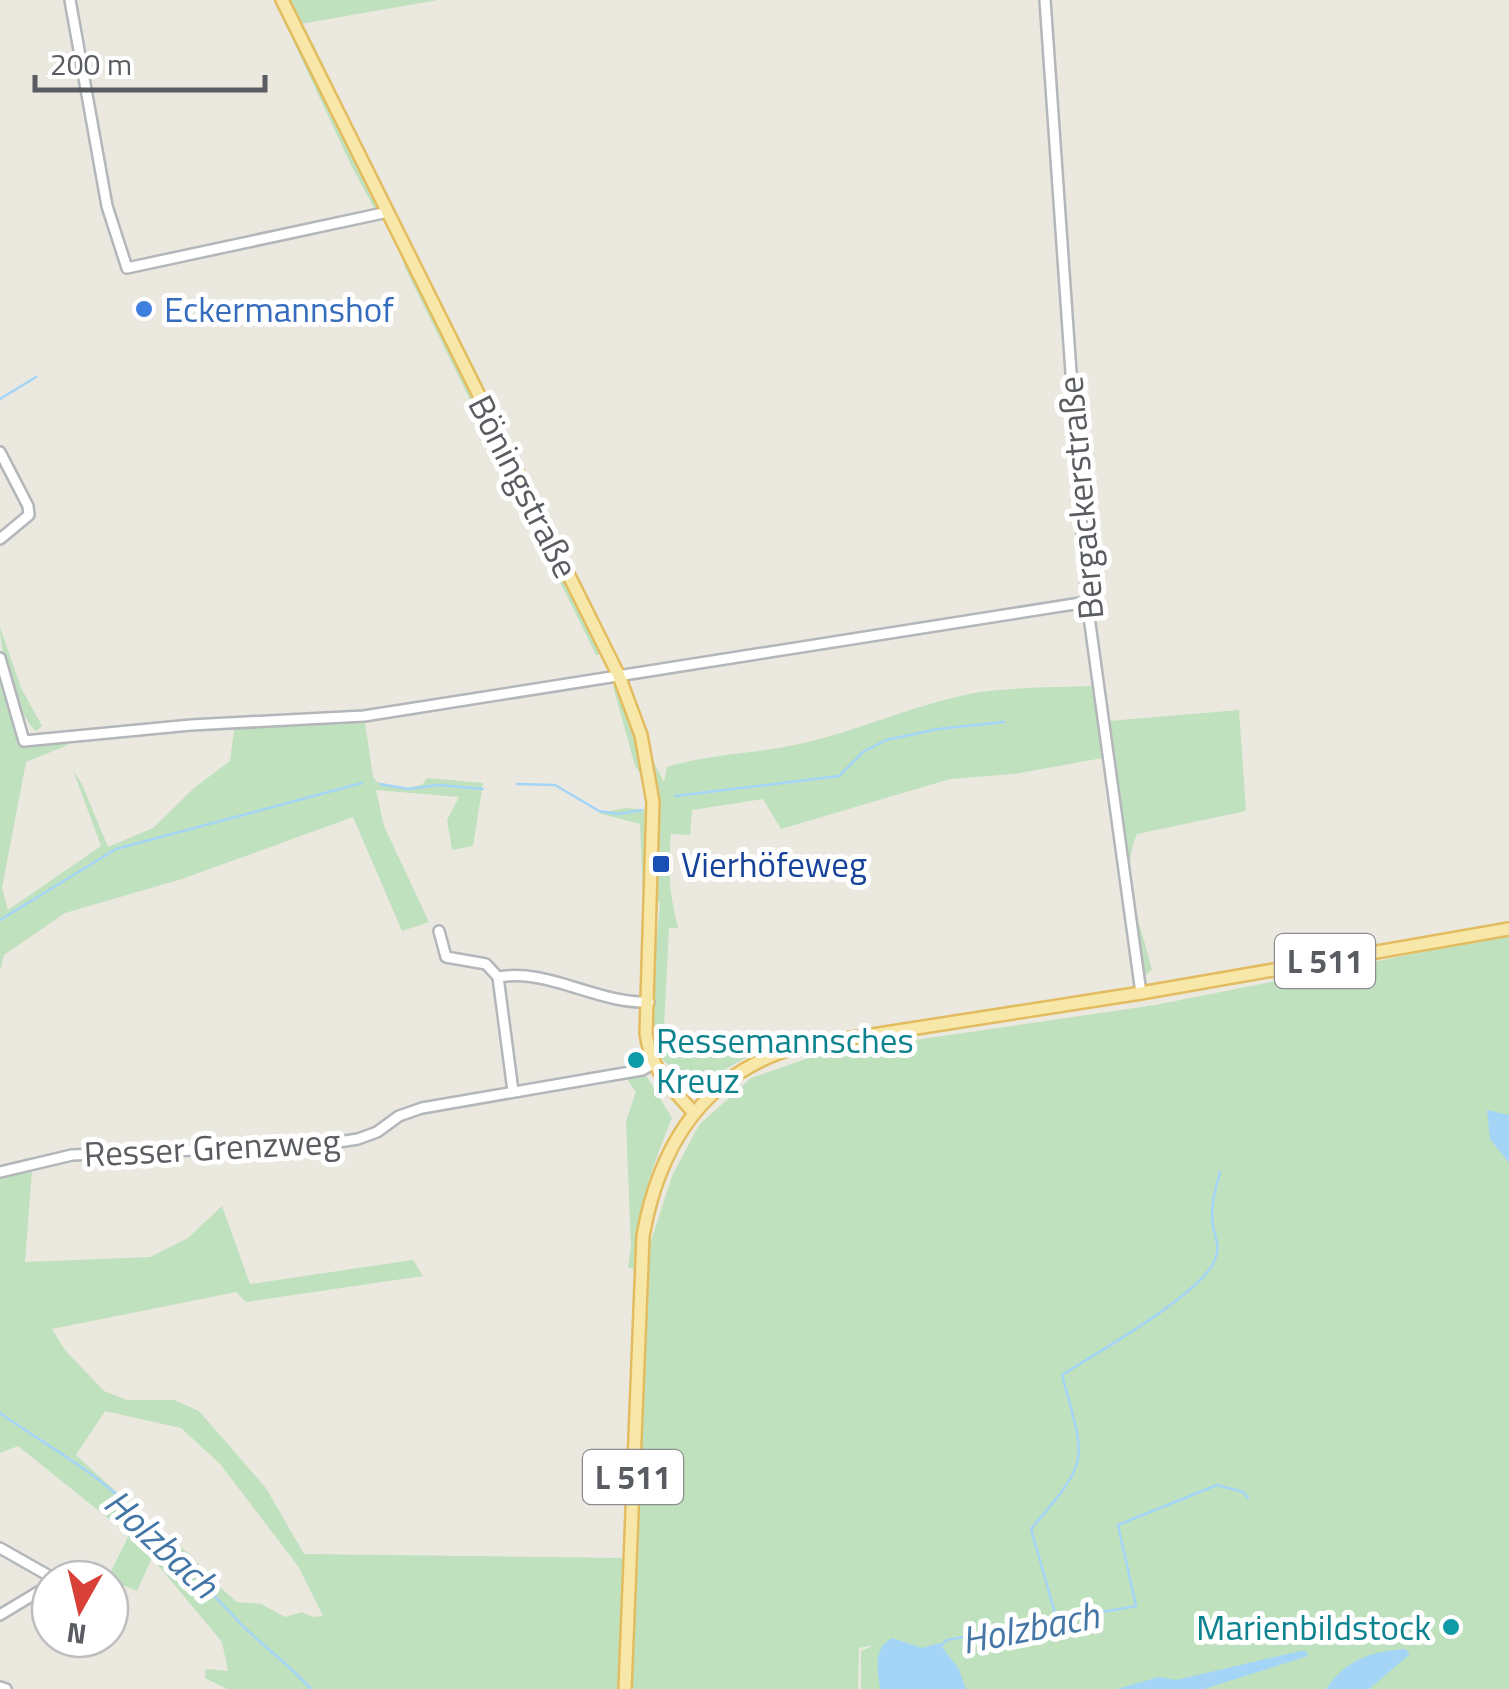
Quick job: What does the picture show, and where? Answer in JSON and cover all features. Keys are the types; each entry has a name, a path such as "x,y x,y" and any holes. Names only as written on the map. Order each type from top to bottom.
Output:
{"main road":[{"name":"Böningstraße","path":"282,0 619,676 641,735 653,802 646,1034 653,1064"},
{"name":"L 511","path":"625,1689 643,1236 661,1168 693,1112 733,1079 780,1053 827,1042 1509,929"},
{"path":"653,1064 693,1112"}],"street":[{"path":"70,0 107,206 127,268 388,212"},
{"name":"Bergackerstraße","path":"1045,0 1087,602 1141,992"},
{"path":"0,452 29,514 0,539"},
{"path":"0,658 24,741 192,725 364,716 1087,602"},
{"path":"439,931 446,957 486,964 498,977 513,1091"},
{"path":"498,977 528,975 608,998 648,1002"},
{"name":"Resser Grenzweg","path":"0,1172 72,1155 246,1149 358,1139 422,1108 642,1070 653,1064"},
{"path":"0,1548 30,1565"},
{"path":"0,1615 30,1600"}],"green space":[{"path":"274,0 438,0 300,24 570,568 585,590 611,653 596,655 405,268 395,234 374,208 351,165"},
{"path":"0,627 21,688 42,726 36,731 10,682"},
{"path":"0,671 19,744 69,737 68,745 26,762 2,888 8,910 101,846 73,770 108,847 153,828 194,788 230,761 235,723 364,716 377,782 405,788 422,785 427,778 483,783 473,846 452,850 447,820 459,797 376,790 384,826 429,922 402,931 353,817 182,879 65,913 4,955 0,971"},
{"path":"628,683 653,761 664,782 667,767 684,762 804,743 958,696 1025,688 1097,686 1108,757 1014,774 950,779 781,829 763,799 692,810 690,835 671,834 670,881 678,928 669,928 664,1028 674,1054 784,1037 700,1083 665,1062 654,1039 660,903 643,897 640,824 598,813 626,808 656,811 656,795 635,766 613,686"},
{"path":"1239,710 1246,811 1137,834 1132,850 1131,884 1152,970 1140,979 1116,842 1109,721"},
{"path":"1509,935 1509,1689 861,1689 861,1651 874,1645 859,1648 858,1689 227,1689 205,1678 206,1669 228,1671 222,1642 152,1558 137,1591 130,1588 130,1559 117,1559 129,1535 18,1446 0,1453 0,1168 28,1158 28,1169 32,1170 25,1262 150,1257 188,1238 222,1206 250,1284 413,1260 423,1276 246,1302 236,1292 52,1329 65,1350 104,1391 127,1400 174,1400 199,1411 266,1488 304,1554 621,1558 638,1564 648,1250 672,1176 699,1125 751,1078 820,1054 1155,1005","holes":["105,1411 181,1428 220,1464 298,1566 323,1616 312,1617 302,1612 285,1617 261,1604 237,1602 190,1554 169,1540 76,1455"]},
{"path":"644,1072 672,1118 646,1192 635,1269 628,1268 631,1247 626,1121 636,1092 625,1076"}],"water":[{"path":"1487,1110 1509,1115 1509,1163 1490,1139"},
{"path":"892,1638 922,1648 939,1643 959,1669 966,1689 880,1689 879,1654"},
{"path":"1405,1649 1410,1654 1369,1689 1326,1689 1360,1659"},
{"path":"1306,1651 1308,1656 1204,1689 1117,1689 1159,1677 1176,1680"}],"waterway":[{"path":"0,399 36,377"},
{"path":"675,796 839,776 863,752 886,740 938,729 1004,722"},
{"path":"0,920 116,849 362,783"},
{"path":"380,784 408,789 438,785 483,789"},
{"path":"517,784 555,785 599,811 618,814 642,810"},
{"path":"1057,1620 1031,1529 1065,1488 1078,1459 1076,1427 1062,1375 1172,1304 1208,1271 1217,1253 1212,1212 1220,1172"},
{"name":"Holzbach","path":"0,1413 116,1494 243,1626 311,1689"},
{"name":"Holzbach","path":"941,1646 947,1640 1136,1606 1118,1525 1217,1485 1243,1492 1248,1498"}],"place":[{"name":"Eckermannshof","path":"144,309"},
{"name":"Vierhöfeweg","path":"661,864"},
{"name":"Ressemannsches Kreuz","path":"636,1060"},
{"name":"Marienbildstock","path":"1451,1627"}]}
